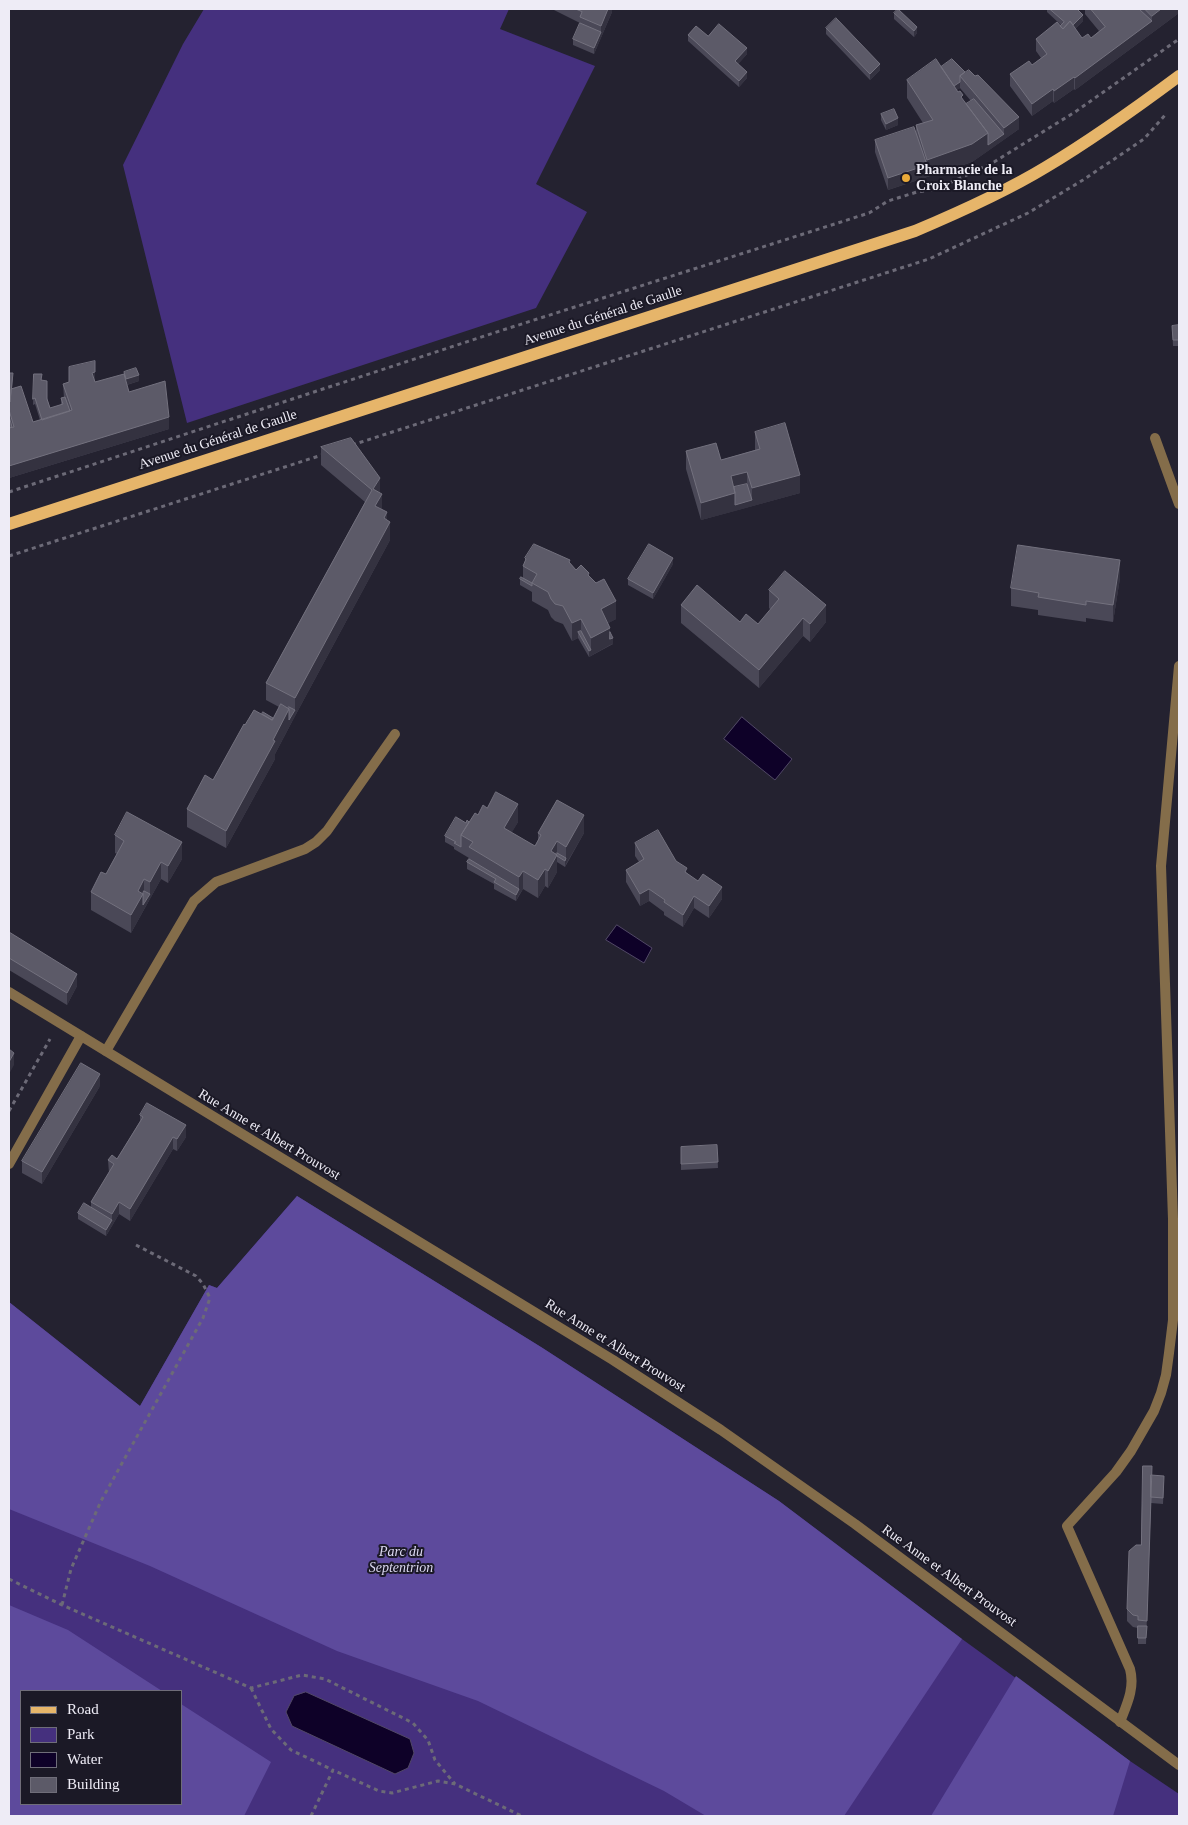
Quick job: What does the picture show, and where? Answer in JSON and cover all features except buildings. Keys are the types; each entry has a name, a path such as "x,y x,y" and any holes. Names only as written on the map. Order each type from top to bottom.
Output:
{"main road":[{"name":"Avenue du Général de Gaulle","path":"9,524 916,231 986,199 1046,167 1112,125 1179,76"}],"street":[{"path":"1155,438 1179,504"},
{"path":"1120,1722 1132,1690 1133,1680 1130,1669 1067,1526 1112,1478 1154,1411 1166,1375 1169,1353 1173,1320 1173,1219 1161,866 1179,666"},
{"path":"106,1051 194,901 216,882 304,849 316,842 327,831 395,734"},
{"name":"Rue Anne et Albert Prouvost","path":"9,992 613,1360 713,1424 871,1536 1179,1765"},
{"path":"9,1164 81,1036"}],"path":[{"path":"9,492 506,329 869,213 888,201 917,192 937,189 994,162 1049,129 1179,39"},
{"path":"345,447 929,259 1028,213 1083,180 1144,140 1170,110"},
{"path":"9,556 326,453"},
{"path":"9,1111 59,1023"},
{"path":"62,1605 71,1569 101,1501 202,1318 210,1298 204,1284 196,1276 136,1245"},
{"path":"9,1579 62,1605 251,1688 302,1675 325,1679 413,1723 428,1740 435,1760 455,1784"},
{"path":"251,1688 271,1729 291,1750 333,1770 379,1791 392,1793 438,1781 455,1784 522,1816"},
{"path":"311,1816 333,1770"}],"green space":[{"path":"204,9 509,9 500,29 595,66 536,184 587,212 536,308 187,423 123,165 183,44"},
{"name":"Parc du Septentrion","path":"297,1196 541,1347 779,1501 962,1639 1130,1761 1179,1794 1179,1816 9,1816 9,1302 140,1406 209,1285 217,1288"},
{"name":"Parc du Septentrion","path":"297,1196 541,1347 779,1501 962,1639 844,1816 706,1816 664,1791 478,1701 337,1651 150,1566 9,1509 9,1302 140,1406 209,1285 217,1288"},
{"path":"9,1605 68,1630 160,1690 20,1690 20,1805 182,1805 182,1705 271,1762 244,1816 9,1816"},
{"path":"1016,1676 1130,1761 1113,1816 931,1816"}],"water":[{"path":"742,717 792,759 775,780 724,739"},
{"path":"617,925 652,948 644,963 606,940"},
{"path":"306,1692 410,1739 414,1753 408,1768 395,1774 292,1726 286,1712 294,1696"}],"place":[{"name":"Pharmacie de la Croix Blanche","path":"906,178"}]}
